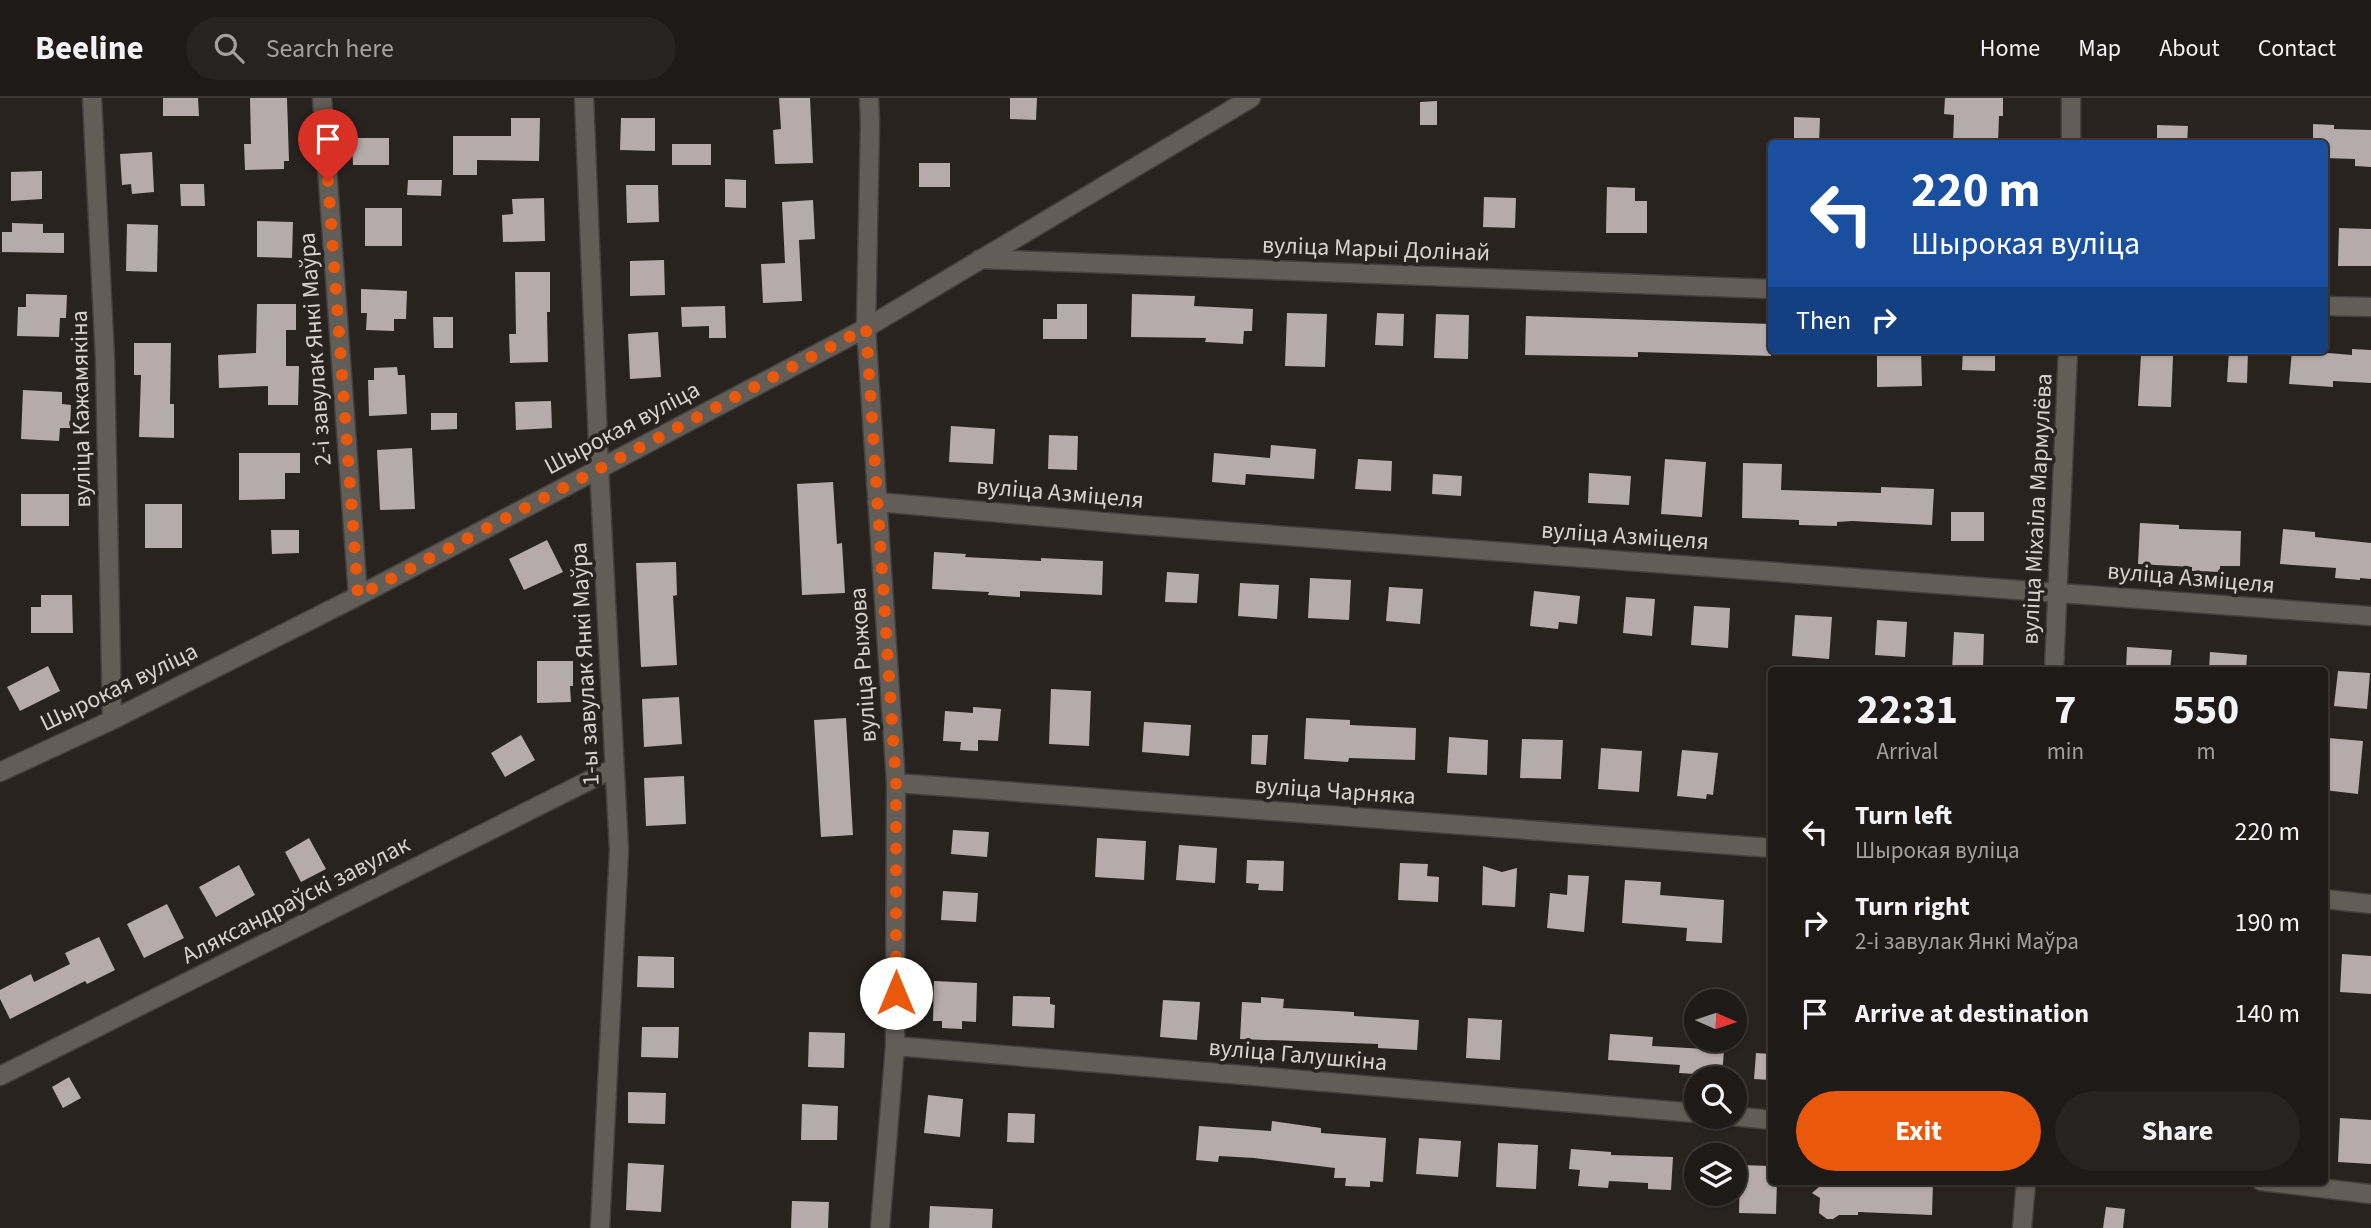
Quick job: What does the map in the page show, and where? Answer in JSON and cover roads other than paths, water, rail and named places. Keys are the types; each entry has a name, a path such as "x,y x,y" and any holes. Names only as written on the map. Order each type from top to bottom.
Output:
{"street":[{"name":"вуліца Кажамякіна","path":"92,98 105,359 112,720"},
{"name":"2-і завулак Янкі Маўра","path":"322,98 358,596"},
{"name":"1-ы завулак Янкі Маўра","path":"584,98 599,467 619,850 600,1228"},
{"name":"вуліца Рыжова","path":"869,98 866,328 896,783 895,1046 880,1228"},
{"name":"Шырокая вуліца","path":"0,772 112,720 358,596 866,328 1251,98"},
{"path":"2071,98 2071,140"},
{"name":"вуліца Марыі Долінай","path":"980,259 1768,289"},
{"path":"2328,306 2371,307"},
{"name":"вуліца Міхаіла Мармулёва","path":"2054,667 2068,354"},
{"name":"вуліца Азміцеля","path":"877,502 1139,525 2371,616"},
{"name":"Аляксандраўскі завулак","path":"0,1076 614,768"},
{"name":"вуліца Чарняка","path":"896,783 1768,848"},
{"path":"2328,899 2371,904"},
{"name":"вуліца Галушкіна","path":"895,1046 1684,1112"},
{"path":"1747,1118 1768,1120"},
{"path":"2022,1228 2026,1185"},
{"path":"2295,1185 2371,1194"}]}
